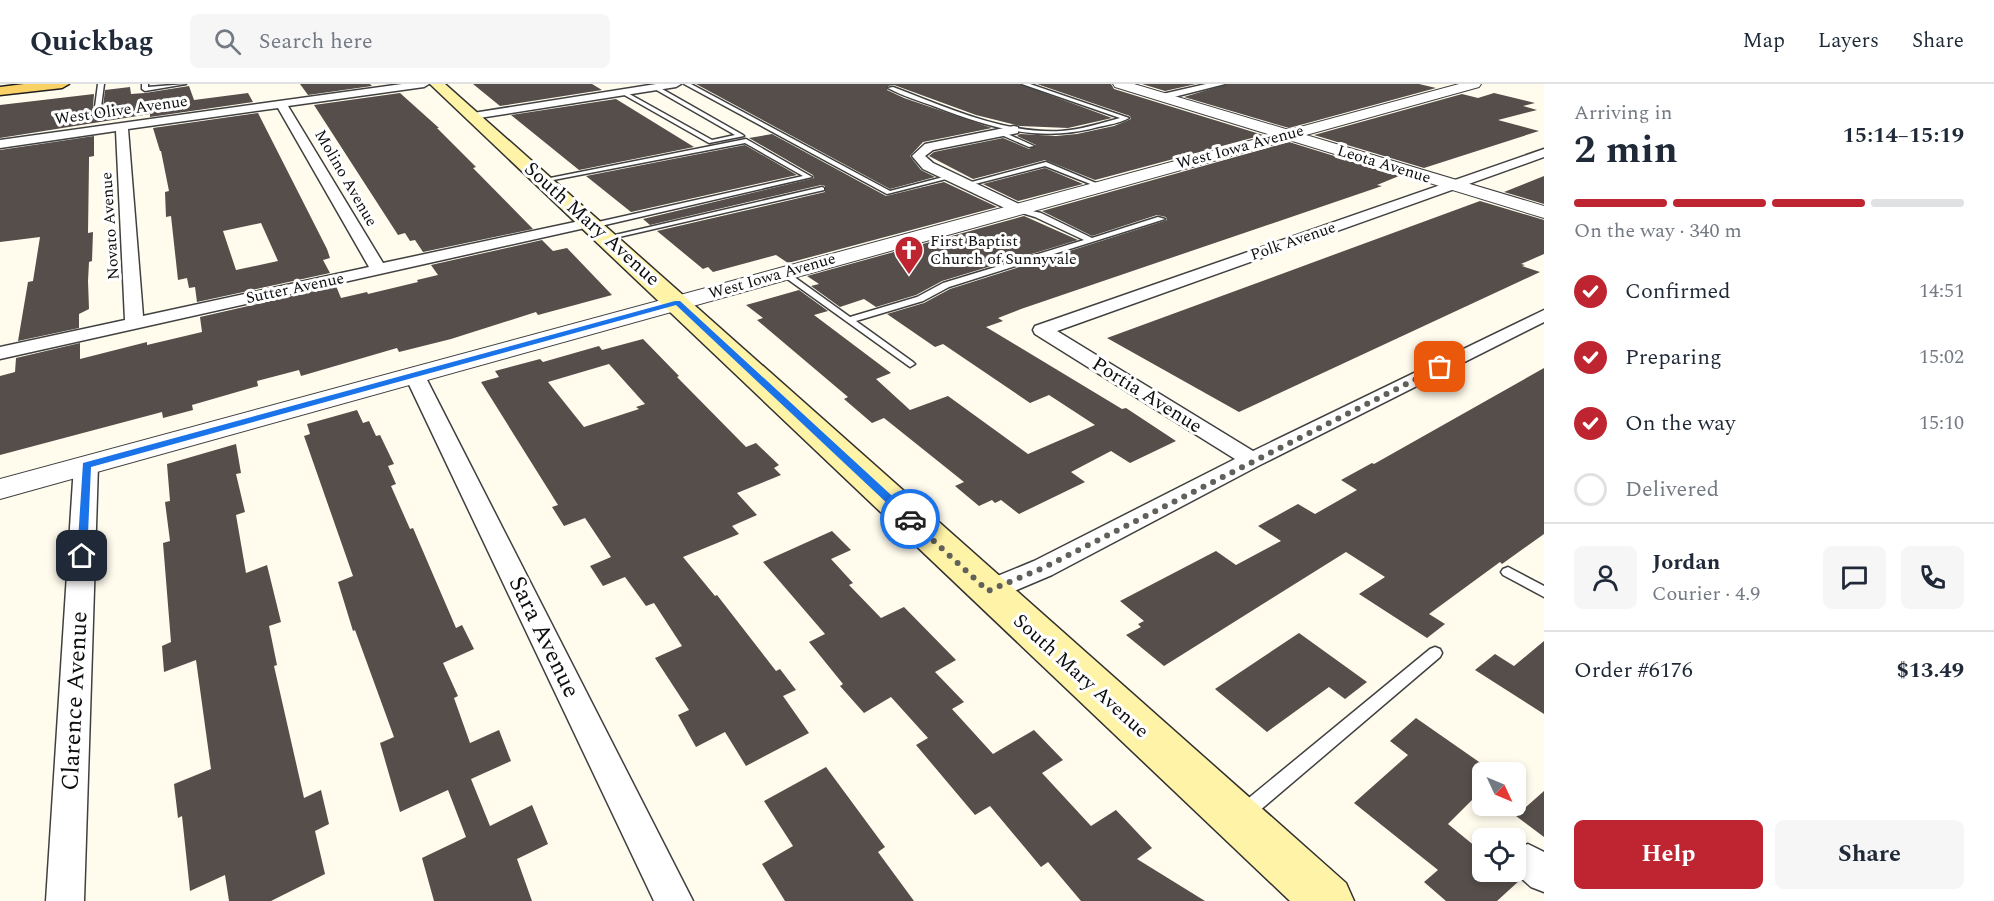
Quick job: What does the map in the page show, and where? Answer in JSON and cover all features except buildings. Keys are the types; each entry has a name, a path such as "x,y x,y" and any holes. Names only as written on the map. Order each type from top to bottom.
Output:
{"main road":[{"path":"0,85 9,84"},
{"path":"0,92 62,84"},
{"name":"South Mary Avenue","path":"437,84 1328,901"}],"street":[{"name":"West Olive Avenue","path":"0,144 424,84"},
{"path":"472,116 676,84"},
{"name":"Leota Avenue","path":"1120,84 1544,212"},
{"path":"1162,97 1220,84"},
{"name":"West Iowa Avenue","path":"0,489 1474,84"},
{"name":"Molino Avenue","path":"282,105 379,270"},
{"name":"Novato Avenue","path":"122,127 134,323"},
{"path":"1014,130 929,147 918,156 928,165 1018,209"},
{"name":"Polk Avenue","path":"1042,330 1544,153"},
{"name":"Sutter Avenue","path":"0,353 379,270 596,229"},
{"path":"988,591 1043,568 1252,460 1544,315"},
{"name":"Portia Avenue","path":"1042,330 1252,460"},
{"name":"Sara Avenue","path":"414,374 674,901"},
{"name":"Clarence Avenue","path":"65,901 86,465"}],"lane":[{"path":"98,106 101,84"},
{"path":"145,84 145,89 183,84"},
{"path":"687,84 889,193 951,177"},
{"path":"891,88 990,126 1014,130 1060,133 1126,118 1025,84"},
{"path":"622,92 711,142 741,136 655,87"},
{"path":"999,132 1030,146"},
{"path":"541,179 746,141 809,177 596,229"},
{"path":"541,179 686,149"},
{"path":"967,184 1046,164 1100,186"},
{"path":"596,229 822,189"},
{"path":"1018,209 1038,215 1090,240"},
{"path":"849,320 920,300 946,285 1161,219"},
{"path":"783,273 910,364"},
{"path":"1508,572 1544,592"},
{"path":"1238,819 1435,653"}],"way so far":[{"path":"910,519 988,591 1043,568 1252,460 1440,367"}],"place":[{"name":"First Baptist Church of Sunnyvale","path":"909,276"}],"route":[{"path":"82,556 86,465 677,302 910,519"}]}
